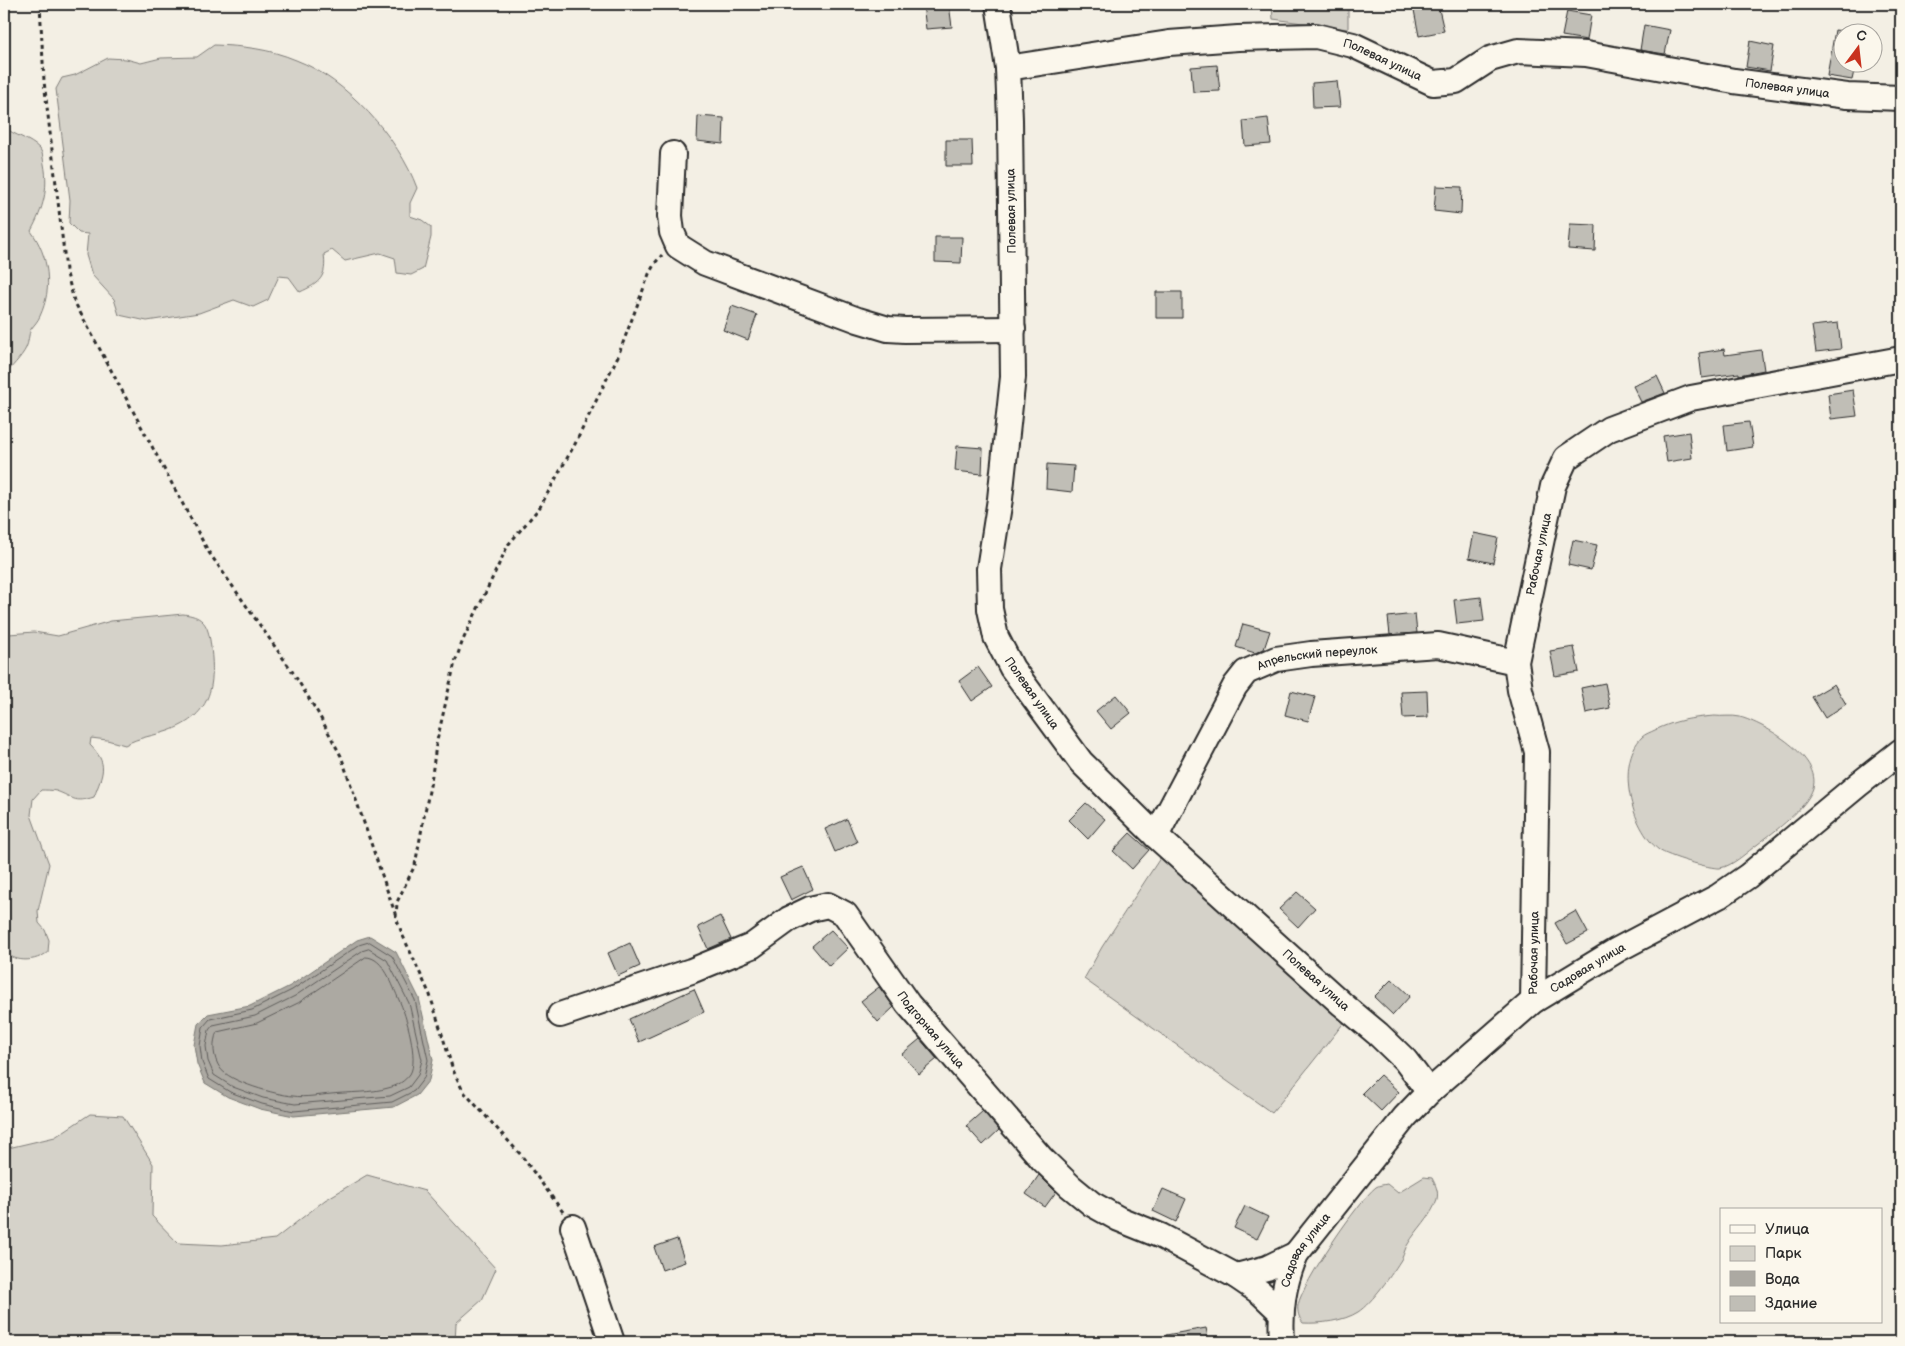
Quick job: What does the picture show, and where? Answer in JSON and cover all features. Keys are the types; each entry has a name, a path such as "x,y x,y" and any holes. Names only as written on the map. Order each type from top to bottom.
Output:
{"street":[{"path":"998,4 1008,68"},
{"name":"Полевая улица","path":"1429,1092 1405,1060 1378,1034 1342,1004 1156,836 1081,762 1012,668 996,637 990,609 989,569 1000,500 1013,376 1008,68 1169,43 1238,38 1316,36 1353,44 1432,83 1456,81 1490,60 1518,51 1557,52 1586,54 1734,81 1847,96 1901,98"},
{"path":"673,154 670,216 672,232 678,246 705,263 858,320 888,328 905,330 1013,329"},
{"name":"Рабочая улица","path":"1533,1001 1537,752 1520,690 1516,662 1553,486 1566,458 1609,429 1690,398 1901,359"},
{"name":"Апрельский переулок","path":"1156,836 1235,686 1246,672 1276,659 1311,654 1438,645 1516,662"},
{"name":"Садовая улица","path":"1282,1342 1281,1312 1286,1282 1296,1254 1405,1117 1429,1092 1533,1001 1617,950 1719,896 1748,876 1901,750"},
{"name":"Подгорная улица","path":"560,1015 708,964 752,946 789,919 810,909 828,905 845,914 908,1004 1042,1159 1070,1186 1092,1204 1119,1219 1161,1236 1236,1276 1261,1293 1281,1312"},
{"path":"573,1227 612,1342"},
{"path":"1236,1276 1267,1268 1296,1254"}],"path":[{"path":"40,4 44,81 66,270 74,301 208,551 292,671 318,712 341,756 396,918 430,995 454,1070 463,1091 521,1155 573,1227"},
{"path":"396,918 397,902 415,865 436,745 455,662 463,640 508,545 540,506 575,444 611,371 655,263 663,254 678,246"}],"green space":[{"path":"1272,4 1348,4 1348,29 1273,19"},
{"path":"214,45 256,49 296,60 315,69 333,81 368,112 398,150 417,188 410,203 410,216 422,220 431,227 431,237 423,269 411,275 397,273 395,258 380,253 345,261 332,250 324,254 323,274 313,286 300,292 289,277 279,276 268,300 253,307 234,300 199,313 147,321 119,315 114,299 92,275 86,255 88,234 79,233 69,223 70,200 56,89 62,78 75,75 108,58 126,59 141,63 161,58 197,57"},
{"path":"4,127 36,145 42,154 46,182 44,199 31,231 42,251 48,283 44,305 39,318 31,329 26,348 4,376"},
{"path":"183,614 199,618 205,624 209,634 212,655 211,683 203,706 195,716 183,724 125,745 91,738 90,745 100,758 103,769 94,797 77,800 56,791 41,790 33,799 31,815 49,864 38,911 39,923 45,930 49,940 48,952 37,958 26,960 9,956 4,952 4,636 34,632 58,636 111,621"},
{"path":"1714,716 1740,717 1776,734 1800,754 1809,765 1813,776 1813,788 1810,796 1797,811 1740,858 1720,868 1689,862 1659,850 1649,840 1634,812 1628,779 1629,763 1634,749 1643,736 1677,722"},
{"path":"1164,852 1346,1020 1272,1113 1084,979 1102,947"},
{"path":"90,1114 123,1116 153,1164 152,1216 178,1243 222,1245 275,1239 325,1200 367,1175 425,1191 496,1269 482,1300 456,1323 455,1342 4,1342 4,1149 55,1137"},
{"path":"1424,1177 1432,1178 1437,1190 1435,1205 1376,1295 1364,1308 1346,1318 1317,1323 1303,1323 1299,1317 1298,1310 1302,1294 1332,1243 1357,1208 1380,1185 1387,1184 1398,1193"}],"water":[{"path":"370,936 396,952 419,998 433,1060 429,1080 417,1095 394,1107 294,1116 260,1109 228,1097 205,1083 197,1064 194,1045 198,1024 208,1014 250,1006 290,986 357,940"}],"building":[{"path":"923,4 949,4 952,27 926,29"},
{"path":"1438,5 1444,31 1419,36 1414,10"},
{"path":"1567,11 1591,15 1587,40 1562,36"},
{"path":"1644,25 1670,30 1665,54 1640,50"},
{"path":"1750,41 1774,46 1770,71 1746,67"},
{"path":"1832,47 1832,72 1854,72 1852,80 1827,76"},
{"path":"1217,65 1220,91 1193,92 1191,67"},
{"path":"1337,81 1340,107 1313,108 1312,83"},
{"path":"698,116 724,118 723,144 697,141"},
{"path":"1268,118 1271,144 1245,146 1243,121"},
{"path":"946,140 972,140 973,166 946,166"},
{"path":"1436,186 1462,187 1461,214 1434,211"},
{"path":"1570,224 1596,225 1595,251 1568,249"},
{"path":"935,237 962,237 961,263 935,262"},
{"path":"1156,292 1182,292 1182,318 1156,318"},
{"path":"732,306 757,315 748,340 723,330"},
{"path":"1838,323 1841,349 1816,352 1812,326"},
{"path":"1724,349 1725,355 1761,350 1764,370 1739,375 1739,373 1702,378 1699,353"},
{"path":"1657,376 1665,393 1641,402 1633,386"},
{"path":"1853,390 1857,416 1831,419 1828,394"},
{"path":"1749,422 1753,447 1727,451 1724,425"},
{"path":"1689,432 1692,458 1667,462 1663,436"},
{"path":"957,446 983,448 982,474 955,471"},
{"path":"1047,464 1074,466 1072,492 1046,489"},
{"path":"1474,533 1498,538 1493,563 1469,558"},
{"path":"1573,540 1597,545 1591,570 1568,565"},
{"path":"1481,597 1484,621 1457,624 1454,600"},
{"path":"1415,614 1417,633 1390,635 1388,617"},
{"path":"1243,624 1270,631 1264,649 1255,653 1236,647"},
{"path":"1574,647 1579,672 1555,676 1550,651"},
{"path":"978,667 992,687 972,701 959,681"},
{"path":"1605,683 1610,708 1586,713 1581,688"},
{"path":"1834,684 1846,704 1825,718 1812,697"},
{"path":"1291,691 1315,697 1308,721 1285,715"},
{"path":"1427,691 1428,717 1403,718 1401,692"},
{"path":"1116,695 1131,713 1111,729 1096,711"},
{"path":"1086,803 1105,819 1088,839 1069,820"},
{"path":"847,819 857,842 835,852 825,829"},
{"path":"1130,833 1149,850 1132,869 1113,851"},
{"path":"803,867 813,889 791,900 780,877"},
{"path":"1297,892 1315,908 1298,927 1279,909"},
{"path":"1576,911 1588,933 1567,944 1555,923"},
{"path":"720,916 731,939 708,949 698,927"},
{"path":"831,930 848,948 829,966 812,946"},
{"path":"630,943 640,966 618,976 608,953"},
{"path":"1392,979 1410,996 1393,1015 1374,997"},
{"path":"879,987 894,1007 878,1022 861,1001"},
{"path":"694,989 704,1012 639,1042 629,1019"},
{"path":"920,1039 937,1059 919,1074 902,1054"},
{"path":"1380,1075 1399,1092 1381,1111 1362,1093"},
{"path":"983,1111 999,1130 983,1145 966,1126"},
{"path":"1039,1175 1056,1192 1045,1207 1026,1194"},
{"path":"1163,1189 1186,1199 1176,1222 1153,1211"},
{"path":"1245,1206 1268,1217 1257,1239 1234,1228"},
{"path":"677,1239 685,1262 662,1270 654,1247"},
{"path":"1206,1328 1209,1342 1167,1342 1166,1335"}]}
